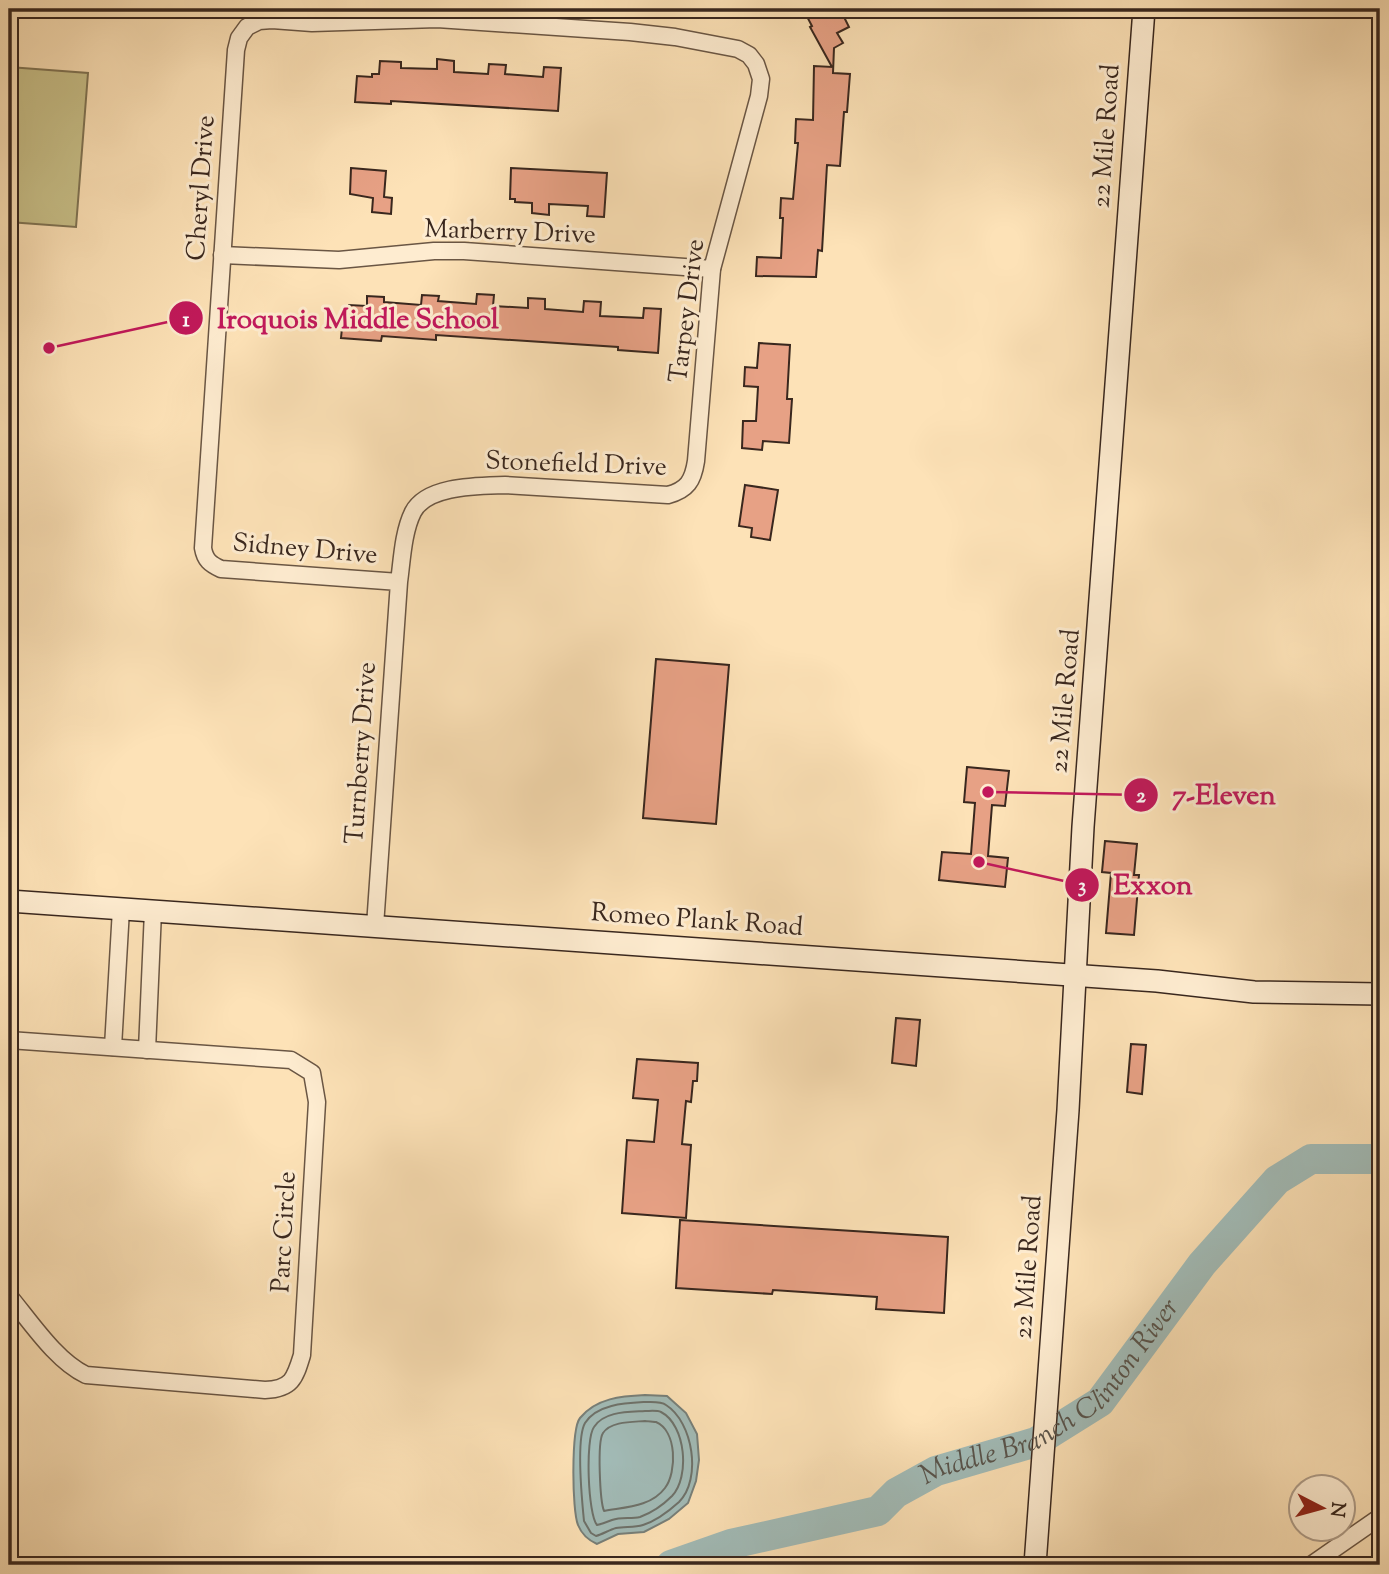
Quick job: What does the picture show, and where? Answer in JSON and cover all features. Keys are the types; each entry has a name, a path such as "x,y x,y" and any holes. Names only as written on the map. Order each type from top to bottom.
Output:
{"street":[{"name":"22 Mile Road","path":"1035,1565 1068,1110 1083,836 1144,9"},
{"name":"Cheryl Drive","path":"209,563 203,548 236,50 239,38 247,27 259,21 312,23 474,15"},
{"name":"Tarpey Drive","path":"474,15 675,37 738,49 749,55 756,64 761,79 759,96 712,269 696,461 689,484"},
{"name":"Marberry Drive","path":"222,255 328,261 433,251 464,251 712,269"},
{"name":"Stonefield Drive","path":"399,582 413,512 429,496 459,488 505,485 668,495 682,491 689,484"},
{"name":"Sidney Drive","path":"209,563 220,569 399,582"},
{"name":"Turnberry Drive","path":"375,926 399,582"},
{"name":"Romeo Plank Road","path":"9,901 1075,975 1254,992 1380,994"},
{"path":"113,1048 121,909"},
{"path":"147,1050 153,911"},
{"name":"Parc Circle","path":"9,1040 291,1060 312,1073 317,1102 302,1355 297,1372 290,1383 280,1389 265,1390 86,1375 64,1360 9,1297"},
{"path":"1311,1565 1380,1517"}],"shaded area":[{"path":"9,67 88,73 76,227 9,222"}],"water":[{"path":"667,1396 686,1413 697,1434 699,1460 696,1481 688,1503 669,1519 644,1532 618,1534 597,1544 583,1534 576,1517 573,1470 577,1425 586,1411 602,1402 619,1397"}],"building":[{"path":"803,9 840,9 849,27 837,33 843,43 834,48 833,73 850,74 840,166 827,165 822,251 818,250 816,277 756,276 757,257 781,258 781,198 793,199 798,143 795,143 796,119 813,120 814,66 832,67"},
{"path":"437,59 454,61 454,72 488,74 489,64 506,65 505,74 543,77 544,67 561,68 558,111 391,101 391,104 355,102 357,76 372,77 372,74 379,74 380,61 401,62 401,68 437,69"},
{"path":"351,168 386,171 384,197 392,198 391,214 372,212 373,198 350,194"},
{"path":"511,168 607,173 604,217 587,216 588,206 549,204 549,215 532,213 532,203 510,199"},
{"path":"477,294 494,295 493,306 528,308 528,298 545,299 545,309 583,312 584,301 601,302 600,316 643,318 644,308 661,309 658,353 618,350 618,347 436,335 436,340 382,336 381,341 341,338 344,308 349,309 349,305 367,306 367,296 384,297 384,302 421,305 422,295 439,296 438,301 476,304"},
{"path":"759,343 790,345 787,399 792,399 789,443 763,441 762,450 742,448 743,421 756,421 758,387 744,386 745,367 757,368"},
{"path":"745,485 778,490 770,540 751,537 752,528 739,526"},
{"path":"656,659 729,665 716,824 643,818"},
{"path":"967,767 1009,771 1005,806 992,805 988,856 1008,858 1005,887 939,880 942,852 971,854 975,803 964,802"},
{"path":"1105,841 1137,844 1134,875 1139,875 1134,935 1106,933 1111,873 1102,872"},
{"path":"896,1018 920,1020 916,1066 892,1063"},
{"path":"1131,1044 1146,1045 1142,1094 1127,1092"},
{"path":"637,1059 698,1063 697,1081 693,1081 691,1102 686,1101 682,1144 691,1145 686,1218 622,1213 627,1140 654,1142 658,1100 633,1098"},
{"path":"680,1220 948,1237 944,1313 876,1309 877,1297 773,1290 772,1294 676,1288"}],"waterway":[{"name":"Middle Branch Clinton River","path":"671,1565 731,1544 878,1511 896,1493 936,1471 1036,1442 1100,1402 1202,1264 1277,1180 1311,1159 1380,1159"}],"place":[{"name":"Iroquois Middle School","path":"49,348"},
{"name":"7-Eleven","path":"988,792"},
{"name":"Exxon","path":"979,862"}]}
